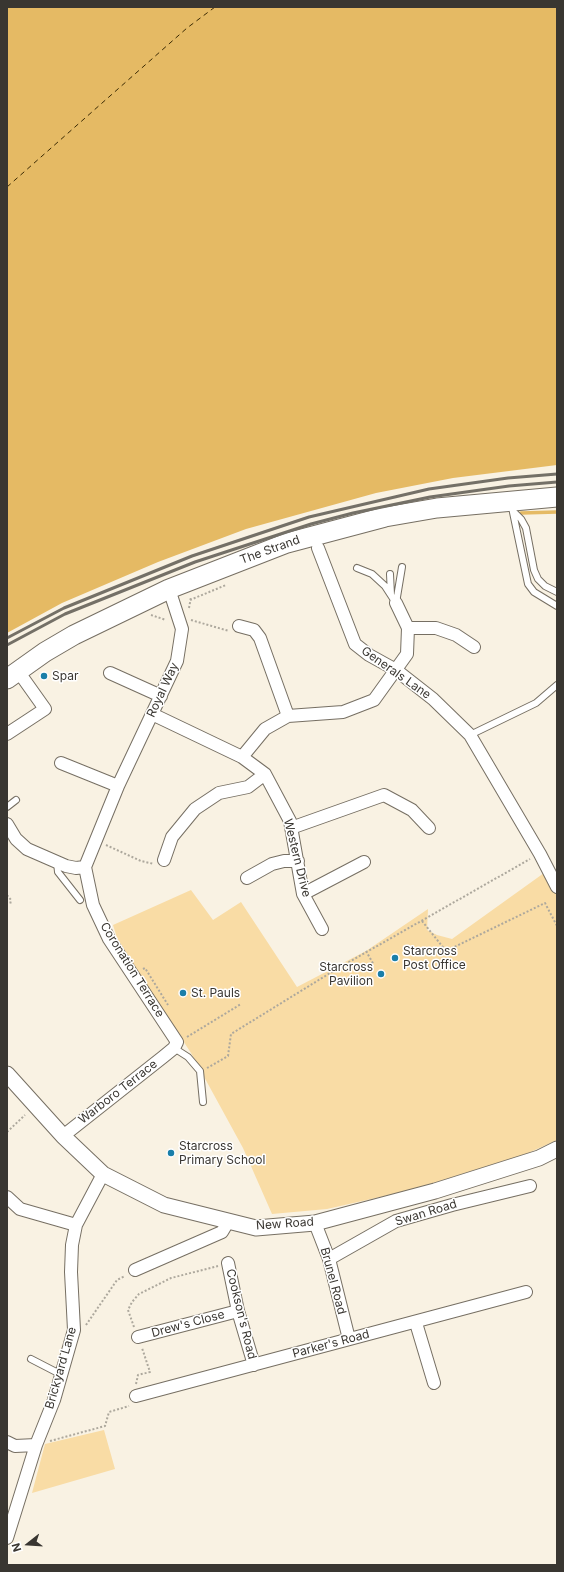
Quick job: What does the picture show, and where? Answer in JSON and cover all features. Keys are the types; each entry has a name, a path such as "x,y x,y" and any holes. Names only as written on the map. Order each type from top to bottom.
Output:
{"main road":[{"name":"The Strand","path":"12,675 74,635 169,589 287,543 341,527 414,512 512,506 557,497"}],"street":[{"name":"Generals Lane","path":"318,548 355,644 369,655 396,670 433,698 470,735 540,854 557,887"},
{"name":"Royal Way","path":"85,867 118,786 177,661 182,636 178,617 169,589"},
{"path":"242,757 265,729 288,716 343,712 374,700 407,654 408,628 393,599"},
{"path":"239,626 254,630 260,638 288,716"},
{"path":"408,628 436,628 456,634 474,647"},
{"path":"110,673 161,696"},
{"path":"7,734 45,709 12,675"},
{"name":"Western Drive","path":"152,714 242,757 265,774 290,821 303,894 322,928"},
{"path":"61,763 118,786"},
{"path":"164,860 172,837 195,809 219,794 248,787 265,774"},
{"path":"291,828 384,795 412,810 429,828"},
{"path":"7,824 16,839 27,849 57,862 76,868 85,867"},
{"path":"247,878 272,864 284,861 298,861"},
{"path":"303,894 364,862"},
{"name":"Coronation Terrace","path":"85,867 93,905 109,939 175,1045"},
{"name":"Warboro Terrace","path":"63,1136 175,1045"},
{"name":"New Road","path":"7,1074 63,1136 103,1174 164,1205 256,1228 315,1223 435,1191 539,1158 557,1149"},
{"name":"Brickyard Lane","path":"7,1538 36,1445 54,1400 74,1330 71,1272 72,1246 76,1225 103,1174"},
{"name":"Swan Road","path":"329,1259 396,1221 452,1205 530,1186"},
{"path":"7,1197 20,1209 76,1225"},
{"path":"135,1270 222,1232 228,1222"},
{"name":"Brunel Road","path":"315,1223 329,1259 349,1339"},
{"name":"Cookson's Road","path":"228,1263 238,1310 254,1365"},
{"name":"Parker's Road","path":"132,1397 349,1339 416,1323 459,1309 526,1292"},
{"name":"Drew's Close","path":"138,1337 238,1310"},
{"path":"416,1323 434,1383"},
{"path":"7,1442 14,1446 36,1445"}],"lane":[{"path":"512,506 526,528 530,541 534,570 538,579 545,586 557,592"},
{"path":"512,506 528,584 534,592 557,606"},
{"path":"393,599 402,567"},
{"path":"357,568 372,574 385,586 393,599"},
{"path":"390,574 393,599"},
{"path":"470,735 536,703 557,685"},
{"path":"7,807 16,800"},
{"path":"57,862 58,872 80,900"},
{"path":"175,1045 188,1057 200,1072 203,1102"},
{"path":"31,1359 62,1375"}],"path":[{"path":"189,619 212,627 231,631 239,626"},
{"path":"96,840 141,861 155,864 164,860"},
{"path":"200,1072 228,1056 231,1034 366,951 540,854"},
{"path":"7,895 10,900 10,905"},
{"path":"422,921 446,952 544,902 557,926"},
{"path":"366,951 374,965"},
{"path":"175,1045 240,1004"},
{"path":"7,1132 35,1106"},
{"path":"36,1445 105,1426 109,1412 131,1406 132,1397 127,1392 134,1388 138,1375 150,1372 128,1310 132,1302 139,1294 172,1278 228,1263"},
{"path":"74,1330 83,1328 117,1280 135,1270"}],"shaded area":[{"path":"7,7 557,7 557,465 453,478 376,493 246,529 158,562 62,603 7,633"},
{"path":"544,873 557,895 557,1140 526,1154 411,1190 327,1209 272,1214 243,1148 191,1053 118,941 113,925 191,890 213,920 241,902 297,987 366,951 428,909 427,930 437,935 452,939"},
{"path":"104,1430 115,1469 32,1493 45,1444"}],"waterway":[{"path":"521,513 557,512"}],"ferry route":[{"path":"7,187 187,28 215,7"}],"railway":[{"path":"7,638 64,608 192,556 309,517 429,489 508,478 557,474"},
{"path":"7,645 65,614 195,562 311,524 353,513 430,497 509,486 557,482"}],"place":[{"name":"Spar","path":"44,676"},
{"name":"Starcross Post Office","path":"395,958"},
{"name":"Starcross Pavilion","path":"381,974"},
{"name":"St. Pauls","path":"183,993"},
{"name":"Starcross Primary School","path":"171,1153"}]}
